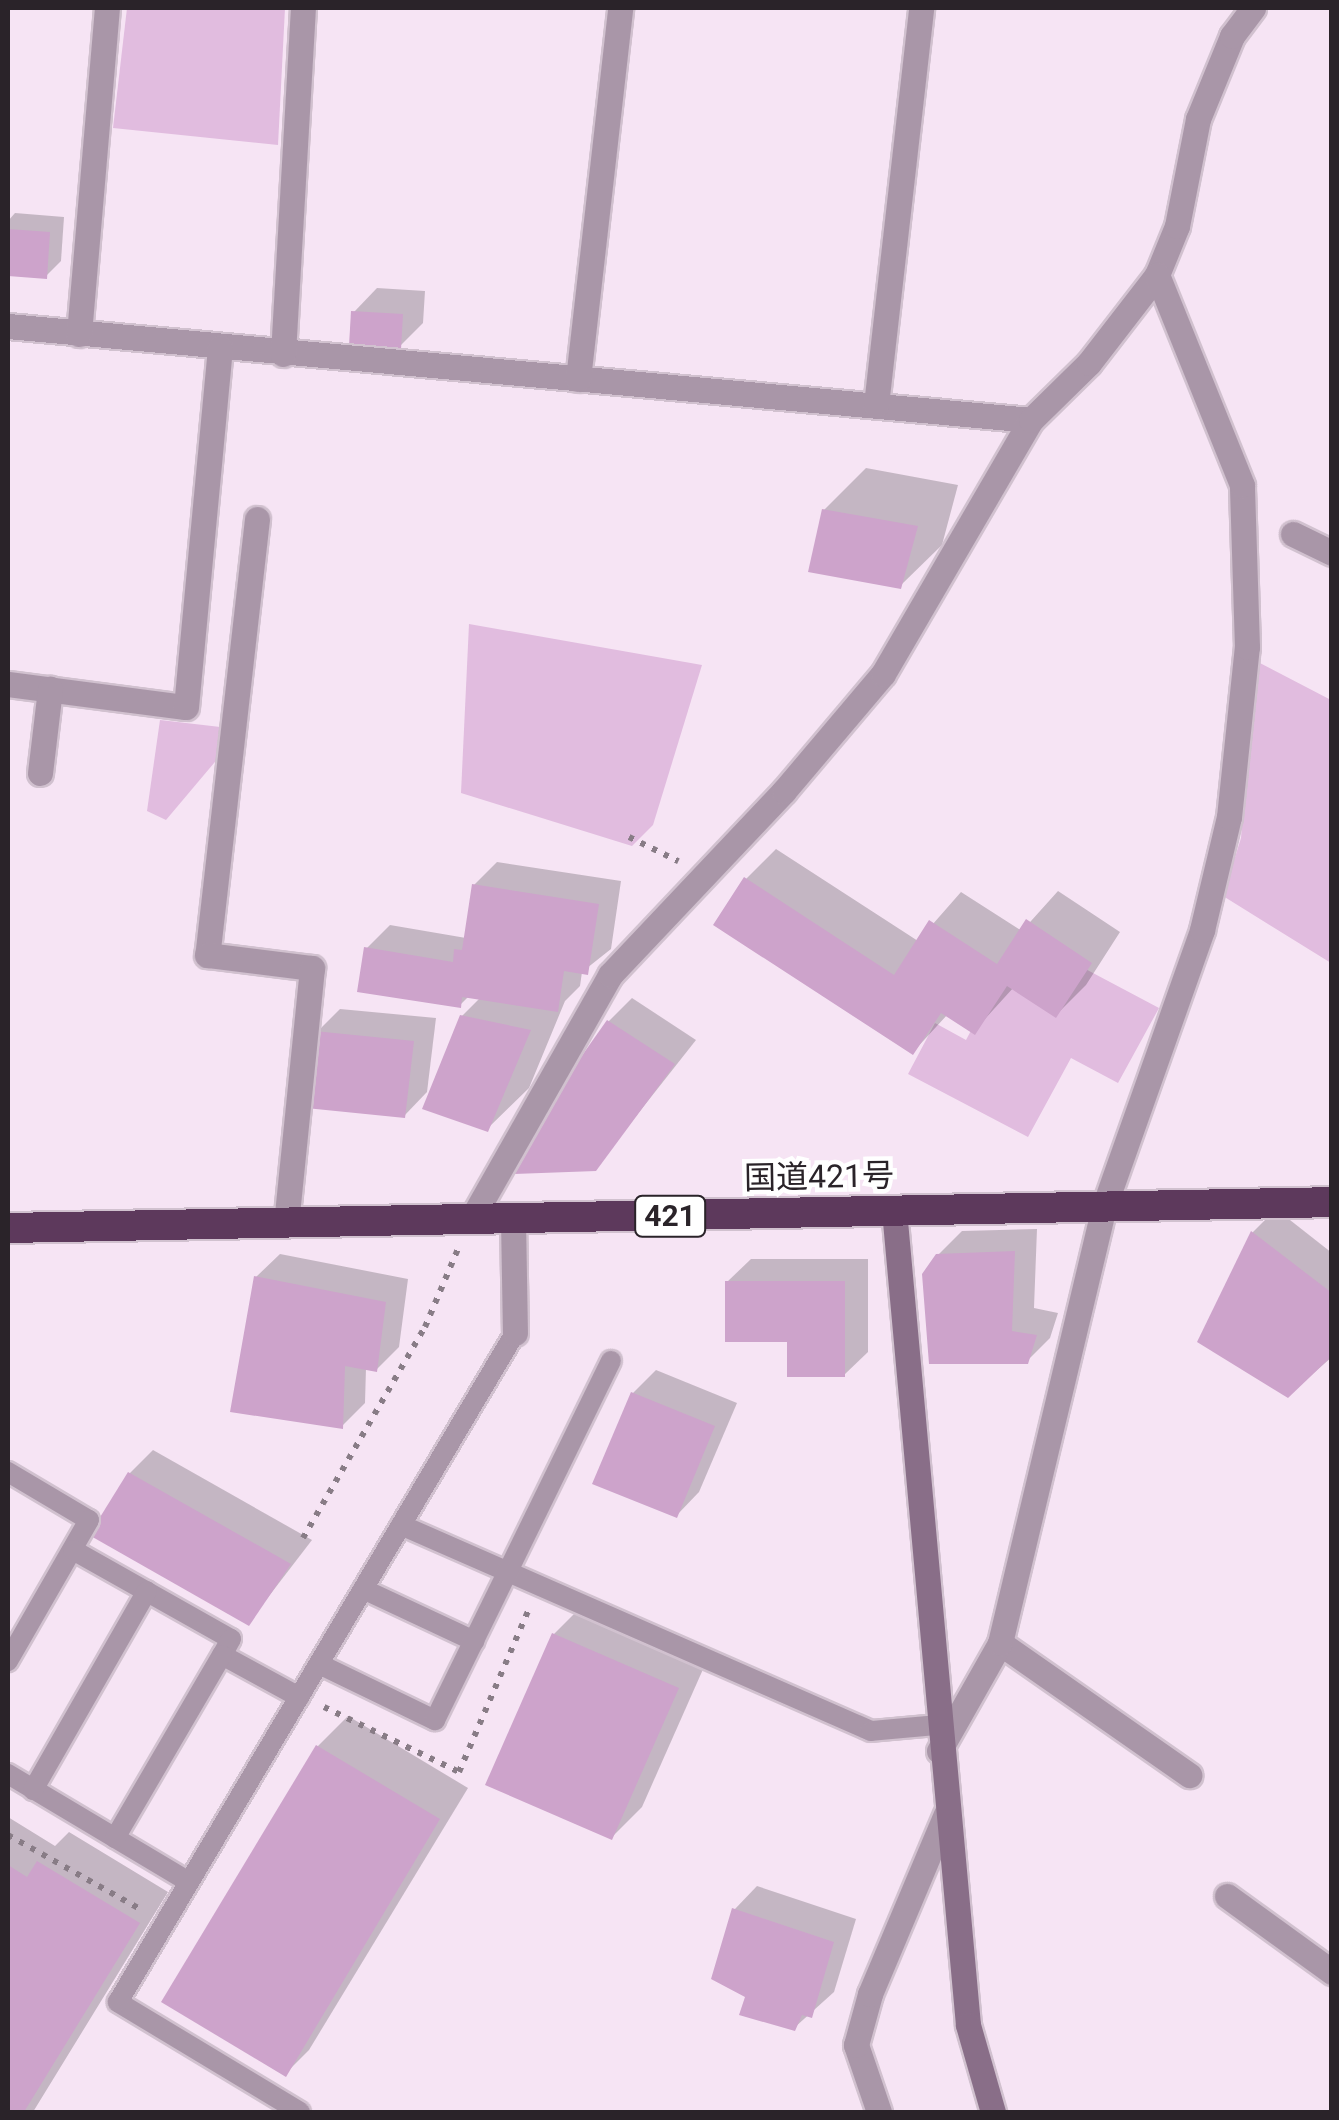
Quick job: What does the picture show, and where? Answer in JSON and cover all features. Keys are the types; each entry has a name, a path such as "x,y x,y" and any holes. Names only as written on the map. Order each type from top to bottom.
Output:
{"highway":[{"name":"国道421号","path":"8,1228 1332,1202"}],"street":[{"path":"79,334 106,8"},
{"path":"282,354 303,8"},
{"path":"578,379 620,8"},
{"path":"876,405 921,8"},
{"path":"471,1220 610,974 784,792 882,674 1031,420 1089,362 1157,275 1177,226 1198,119 1232,36 1254,8"},
{"path":"938,1738 1000,1644 1104,1207 1202,930 1230,818 1247,646 1242,485 1157,275"},
{"path":"8,326 1031,420"},
{"path":"8,684 186,707 220,348"},
{"path":"257,518 207,956 312,968 286,1222"},
{"path":"1293,534 1332,553"},
{"path":"40,773 50,689"},
{"path":"894,1210 938,1738 968,2025 993,2112"},
{"path":"514,1220 516,1333"},
{"path":"1000,1644 1189,1775"},
{"path":"879,2112 856,2045 870,1994 946,1814"},
{"path":"1228,1896 1332,1972"}],"lane":[{"path":"300,2112 118,2002 516,1333"},
{"path":"319,1664 435,1720 610,1361"},
{"path":"8,1472 89,1520 8,1662"},
{"path":"401,1525 871,1731 938,1738"},
{"path":"72,1550 231,1638 115,1838"},
{"path":"364,1589 474,1641"},
{"path":"34,1790 147,1592"},
{"path":"222,1654 299,1697"},
{"path":"8,1774 189,1882"}],"path":[{"path":"630,837 684,864"},
{"path":"303,1538 425,1327 471,1220"},
{"path":"311,1723 321,1706 459,1772 534,1598"},
{"path":"8,1835 138,1908"}],"shaded area":[{"path":"127,8 285,8 278,145 113,128"},
{"path":"469,624 702,665 653,825 632,846 461,793"},
{"path":"1254,660 1331,700 1331,963 1223,896 1241,838"},
{"path":"160,720 229,728 225,750 166,820 147,811"},
{"path":"1076,964 1159,1008 1118,1083 1071,1058 1028,1137 908,1074 935,1023 966,1040 1000,976"}],"building":[{"path":"8,229 50,232 47,279 8,276"},
{"path":"351,311 403,314 401,349 349,346"},
{"path":"822,509 918,526 901,589 808,572"},
{"path":"744,877 894,975 929,920 997,964 1026,919 1092,963 1056,1018 1007,986 975,1035 941,1013 913,1055 713,925"},
{"path":"472,884 599,904 588,975 564,971 558,1012 462,997 461,1008 357,992 364,947 453,962 454,949 462,950"},
{"path":"460,1015 531,1030 488,1132 422,1109"},
{"path":"607,1020 675,1064 596,1171 514,1174 533,1125"},
{"path":"314,1031 414,1041 405,1118 306,1108"},
{"path":"1251,1231 1332,1293 1332,1356 1288,1398 1197,1342"},
{"path":"1015,1251 1012,1331 1037,1335 1028,1364 929,1364 922,1274 936,1254"},
{"path":"254,1276 386,1302 377,1372 345,1366 343,1429 230,1412"},
{"path":"725,1281 845,1281 845,1377 787,1377 787,1342 725,1342"},
{"path":"631,1392 715,1426 677,1518 592,1484"},
{"path":"128,1472 291,1564 249,1626 89,1535"},
{"path":"552,1633 679,1688 612,1840 485,1785"},
{"path":"316,1745 440,1819 286,2077 161,2002"},
{"path":"37,1861 140,1923 24,2112 8,2112 8,1865 27,1877"},
{"path":"732,1908 834,1942 812,2018 802,2015 795,2031 739,2015 745,1997 711,1979"}]}
